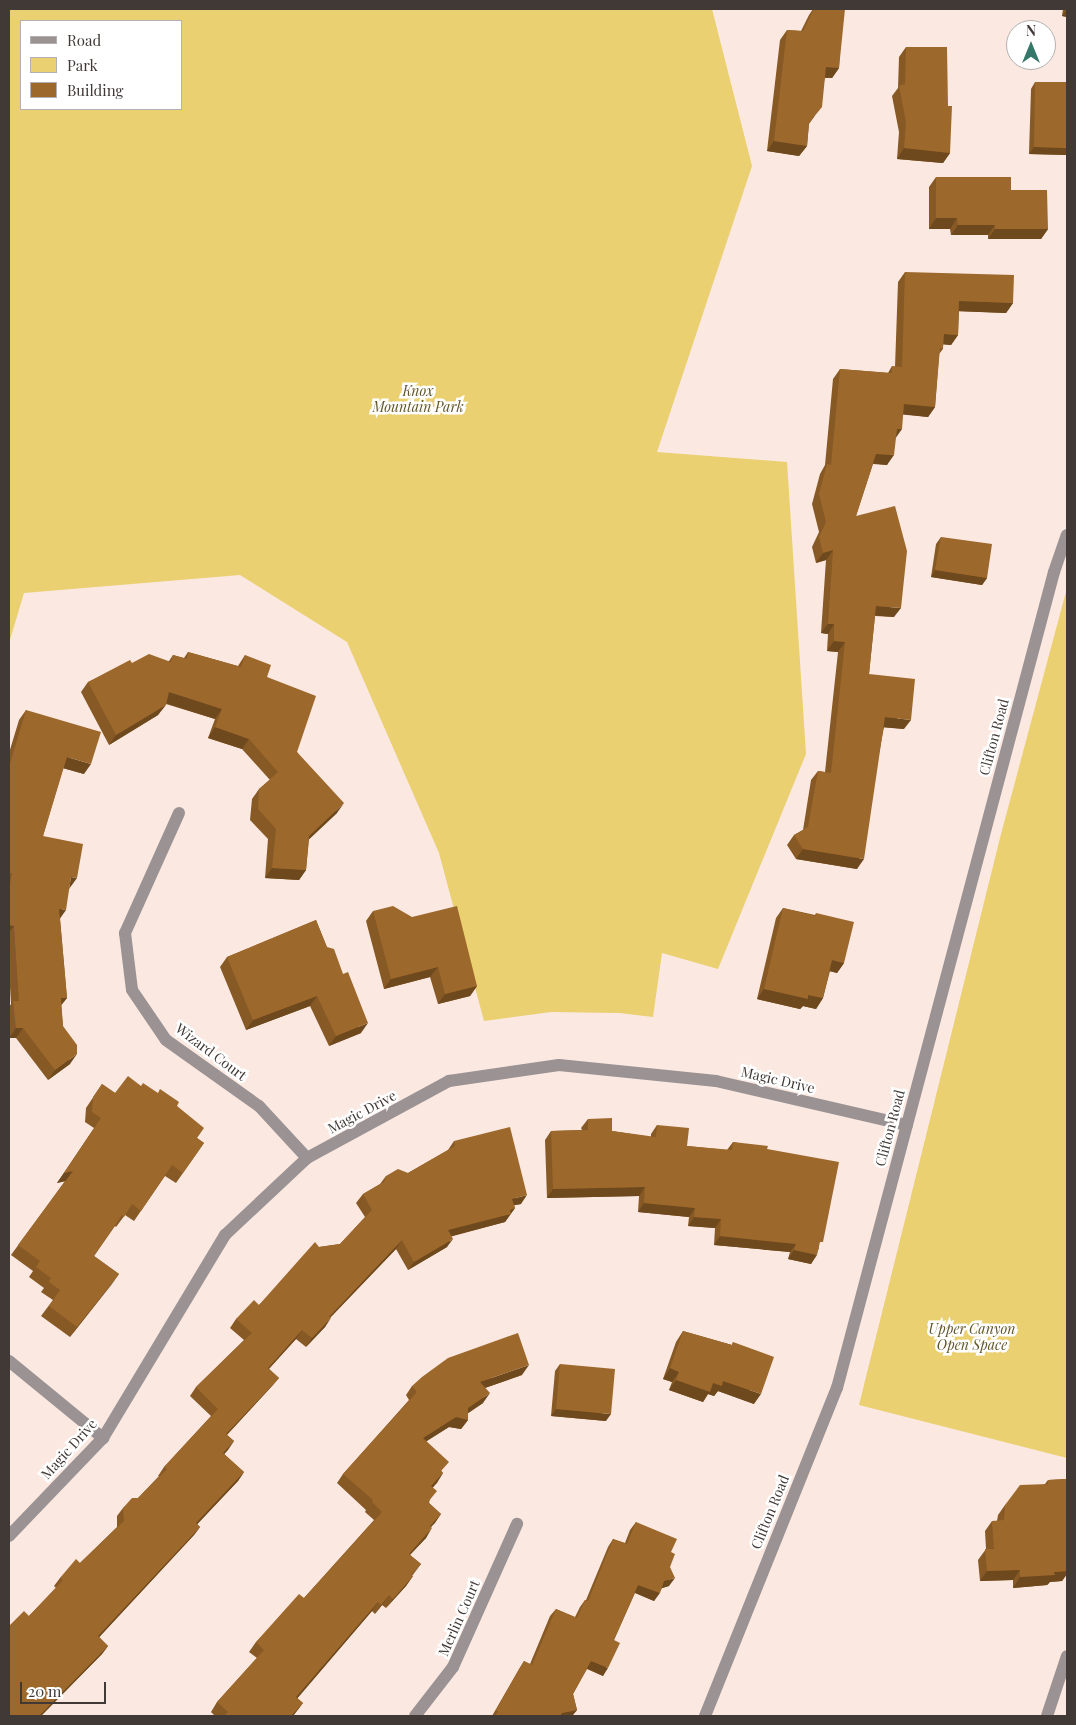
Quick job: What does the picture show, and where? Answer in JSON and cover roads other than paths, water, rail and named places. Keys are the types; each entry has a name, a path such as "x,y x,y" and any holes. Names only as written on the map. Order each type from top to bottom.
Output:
{"street":[{"name":"Clifton Road","path":"704,1716 836,1388 1054,572 1067,535"},
{"name":"Wizard Court","path":"179,813 126,933 132,990 166,1040 259,1106 307,1158"},
{"name":"Magic Drive","path":"9,1536 103,1438 225,1235 307,1158 449,1082 559,1065 716,1082 907,1125"},
{"path":"9,1361 103,1438"},
{"name":"Merlin Court","path":"415,1716 454,1667 517,1524"},
{"path":"1048,1716 1067,1656"}],"park label":[{"name":"Knox Mountain Park","path":"418,400"},
{"name":"Upper Canyon Open Space","path":"972,1338"}]}
